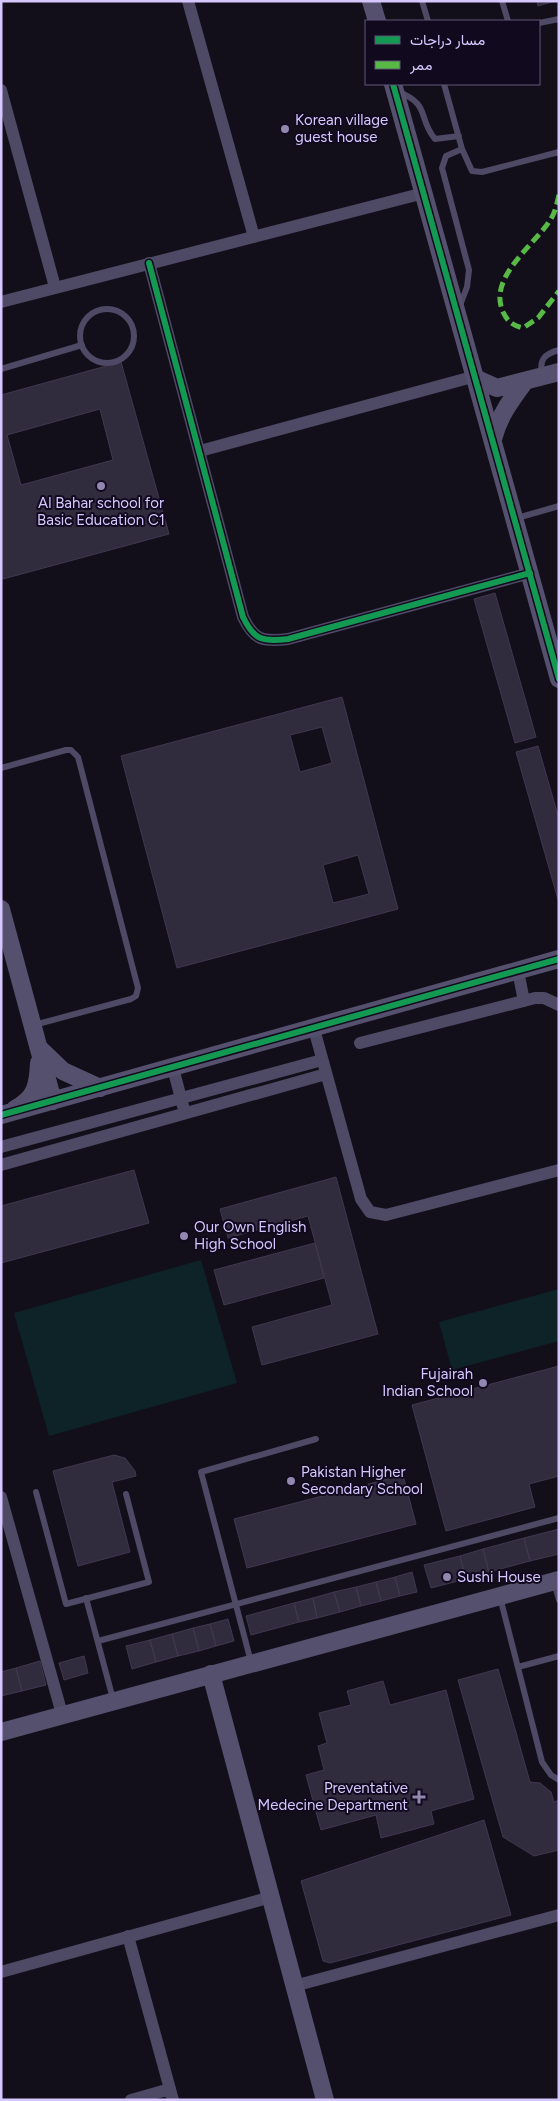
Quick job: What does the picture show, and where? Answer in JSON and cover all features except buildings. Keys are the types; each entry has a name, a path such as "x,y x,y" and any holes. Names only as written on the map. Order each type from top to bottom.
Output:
{"street":[{"path":"188,1 254,237"},
{"path":"371,1 377,20"},
{"path":"394,87 559,678"},
{"path":"1,90 55,288"},
{"path":"1,302 424,193"},
{"path":"149,263 243,617 251,632 264,640 288,639 530,573"},
{"path":"200,451 476,378 497,388 542,377"},
{"path":"493,439 500,416 542,377"},
{"path":"1,909 53,1100"},
{"path":"4,1114 314,1029 559,959"},
{"path":"518,971 524,1001"},
{"path":"360,1043 524,1001 544,998 559,1005"},
{"path":"314,1029 361,1199 366,1208 374,1214 386,1215 559,1170"},
{"path":"39,1047 62,1071 100,1088"},
{"path":"4,1114 28,1102 38,1083 39,1047"},
{"path":"1,1148 322,1060"},
{"path":"173,1068 185,1113"},
{"path":"1,1165 326,1074"},
{"path":"1,1496 62,1714"},
{"path":"1,1732 556,1580"},
{"path":"211,1674 325,2100"},
{"path":"1,1972 271,1897"},
{"path":"294,1986 559,1915"},
{"path":"128,1936 171,2094 131,2100"}],"lane":[{"path":"422,1 428,20"},
{"path":"502,1 508,20"},
{"path":"540,23 559,18"},
{"path":"444,85 469,168 478,173 559,152"},
{"path":"394,87 410,96 420,105 435,139 459,136"},
{"path":"458,311 467,287 468,270 442,168 446,156 462,148"},
{"path":"105,309 115,310 124,314 131,322 134,331 130,351 123,358 114,362 95,360 87,354 82,345 80,335 82,326 88,317 96,311 105,309"},
{"path":"1,369 82,345"},
{"path":"542,377 540,365 542,359 547,354 559,350"},
{"path":"515,518 559,506"},
{"path":"1,768 66,750 71,750 78,757 138,988 136,996 131,999 33,1025"},
{"path":"251,1663 201,1472 316,1439"},
{"path":"36,1492 66,1604 149,1582 126,1494"},
{"path":"98,1641 559,1518"},
{"path":"556,1580 559,1600"},
{"path":"499,1596 542,1762 551,1775 559,1780"},
{"path":"86,1598 113,1700"},
{"path":"518,1667 559,1656"}],"green space":[{"path":"201,1260 237,1383 49,1436 14,1313"},
{"path":"559,1289 559,1341 452,1370 439,1322"}],"marked path":[{"path":"559,195 552,217 508,273 502,286 500,299 503,312 511,323 523,328 538,318 559,291"}],"cycle path":[{"path":"393,85 559,679"},
{"path":"149,263 243,617 255,635 272,640 288,639 530,573"},
{"path":"1,1115 559,959"}],"place":[{"name":"Korean village guest house","path":"285,129"},
{"name":"Al Bahar school for Basic Education C1","path":"101,486"},
{"name":"Our Own English High School","path":"184,1236"},
{"name":"Fujairah Indian School","path":"483,1383"},
{"name":"Pakistan Higher Secondary School","path":"291,1481"},
{"name":"Sushi House","path":"447,1577"},
{"name":"Preventative Medecine Department","path":"419,1797"}]}
